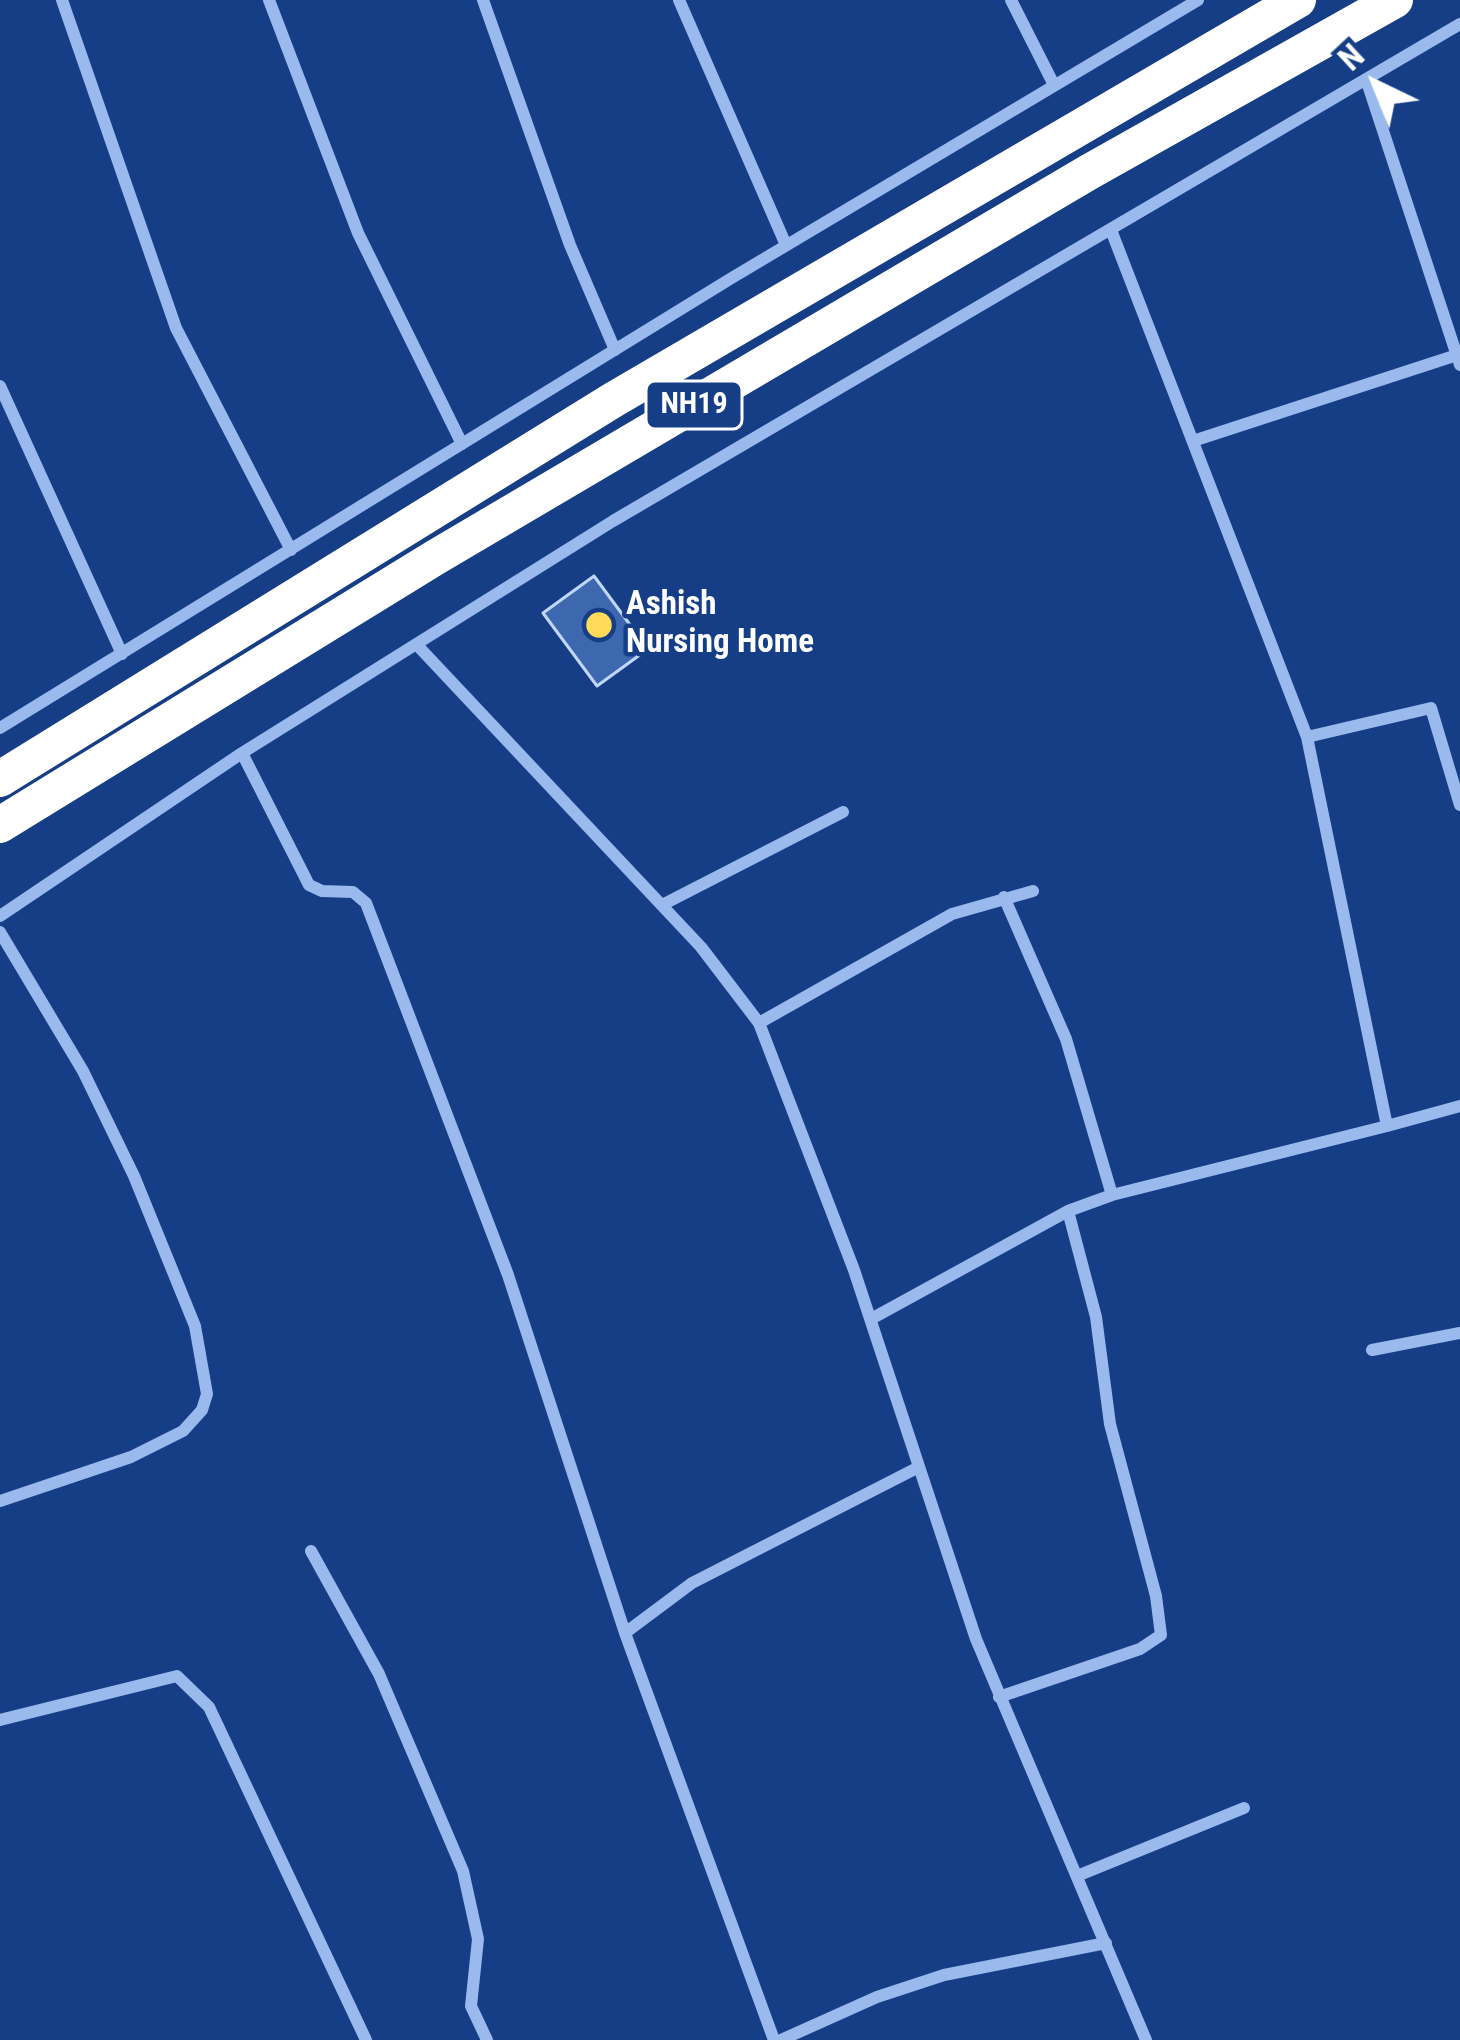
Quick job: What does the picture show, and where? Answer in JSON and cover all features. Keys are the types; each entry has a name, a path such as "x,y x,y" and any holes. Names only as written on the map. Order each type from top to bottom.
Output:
{"highway":[{"name":"NH19","path":"0,779 613,400 1298,0"},
{"name":"NH19","path":"0,825 538,497 1395,0"}],"street":[{"path":"62,0 176,328 291,550"},
{"path":"269,0 358,233 462,444"},
{"path":"483,0 570,244 615,350"},
{"path":"679,0 785,245"},
{"path":"1011,0 1053,83"},
{"path":"0,728 785,245 1198,0"},
{"path":"0,916 242,753 851,378 1460,23"},
{"path":"1193,441 1459,360 1366,79"},
{"path":"1111,230 1307,737 1387,1126"},
{"path":"0,386 122,653"},
{"path":"417,645 662,905 759,1023 871,1319 915,1468 999,1697 1146,2040"},
{"path":"1307,737 1431,708 1460,805"},
{"path":"242,753 309,885 322,892 353,892 366,903 508,1275 626,1633 778,2040 877,1997 944,1976 1106,1943"},
{"path":"662,905 843,812"},
{"path":"759,1023 952,914 1033,891"},
{"path":"1004,897 1066,1039 1112,1195"},
{"path":"0,932 83,1071 134,1176 195,1326 207,1394 202,1410 183,1431 131,1457 0,1501"},
{"path":"871,1319 1069,1211 1112,1195 1460,1106"},
{"path":"999,1697 1140,1649 1160,1635 1156,1596 1110,1424 1096,1317 1069,1211"},
{"path":"1372,1350 1460,1333"},
{"path":"626,1633 692,1583 915,1468"},
{"path":"311,1550 379,1674 463,1871 478,1939 471,2006 487,2040"},
{"path":"0,1720 176,1676 209,1707 367,2040"},
{"path":"1077,1876 1244,1808"}],"building":[{"path":"594,576 648,649 597,686 543,613"}],"place":[{"name":"Ashish Nursing Home","path":"599,625"}]}
